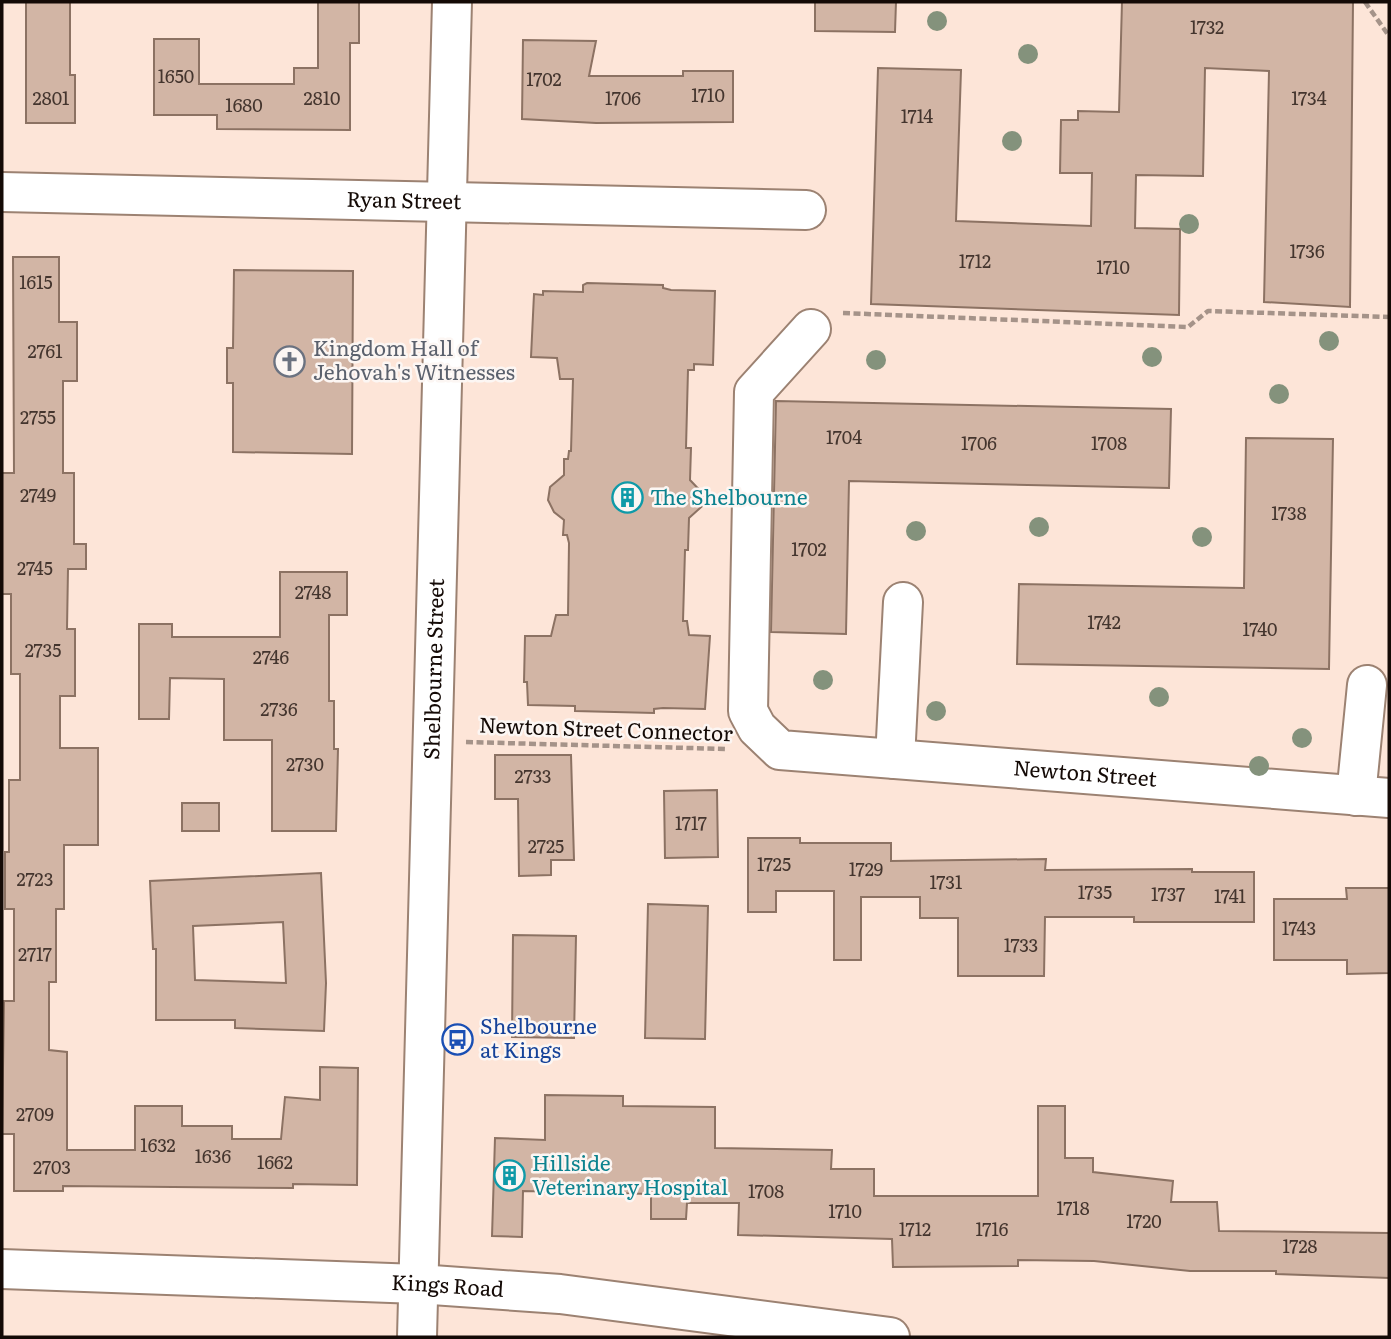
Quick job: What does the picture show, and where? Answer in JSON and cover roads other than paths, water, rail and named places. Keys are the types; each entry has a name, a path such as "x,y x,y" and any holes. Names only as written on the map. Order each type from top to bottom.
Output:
{"street":[{"name":"Shelbourne Street","path":"417,1337 452,2"},
{"name":"Ryan Street","path":"2,192 806,210"},
{"name":"Newton Street","path":"826,321 754,392 748,711 757,728 780,750 1372,797"},
{"path":"895,759 903,602"},
{"path":"1367,685 1372,797"},
{"name":"Kings Road","path":"2,1269 418,1284 559,1294 890,1337"}],"place":[{"name":"Kingdom Hall of Jehovah's Witnesses","path":"290,361"},
{"name":"The Shelbourne","path":"627,498"},
{"name":"Shelbourne at Kings","path":"457,1039"},
{"name":"Hillside Veterinary Hospital","path":"509,1176"}]}
